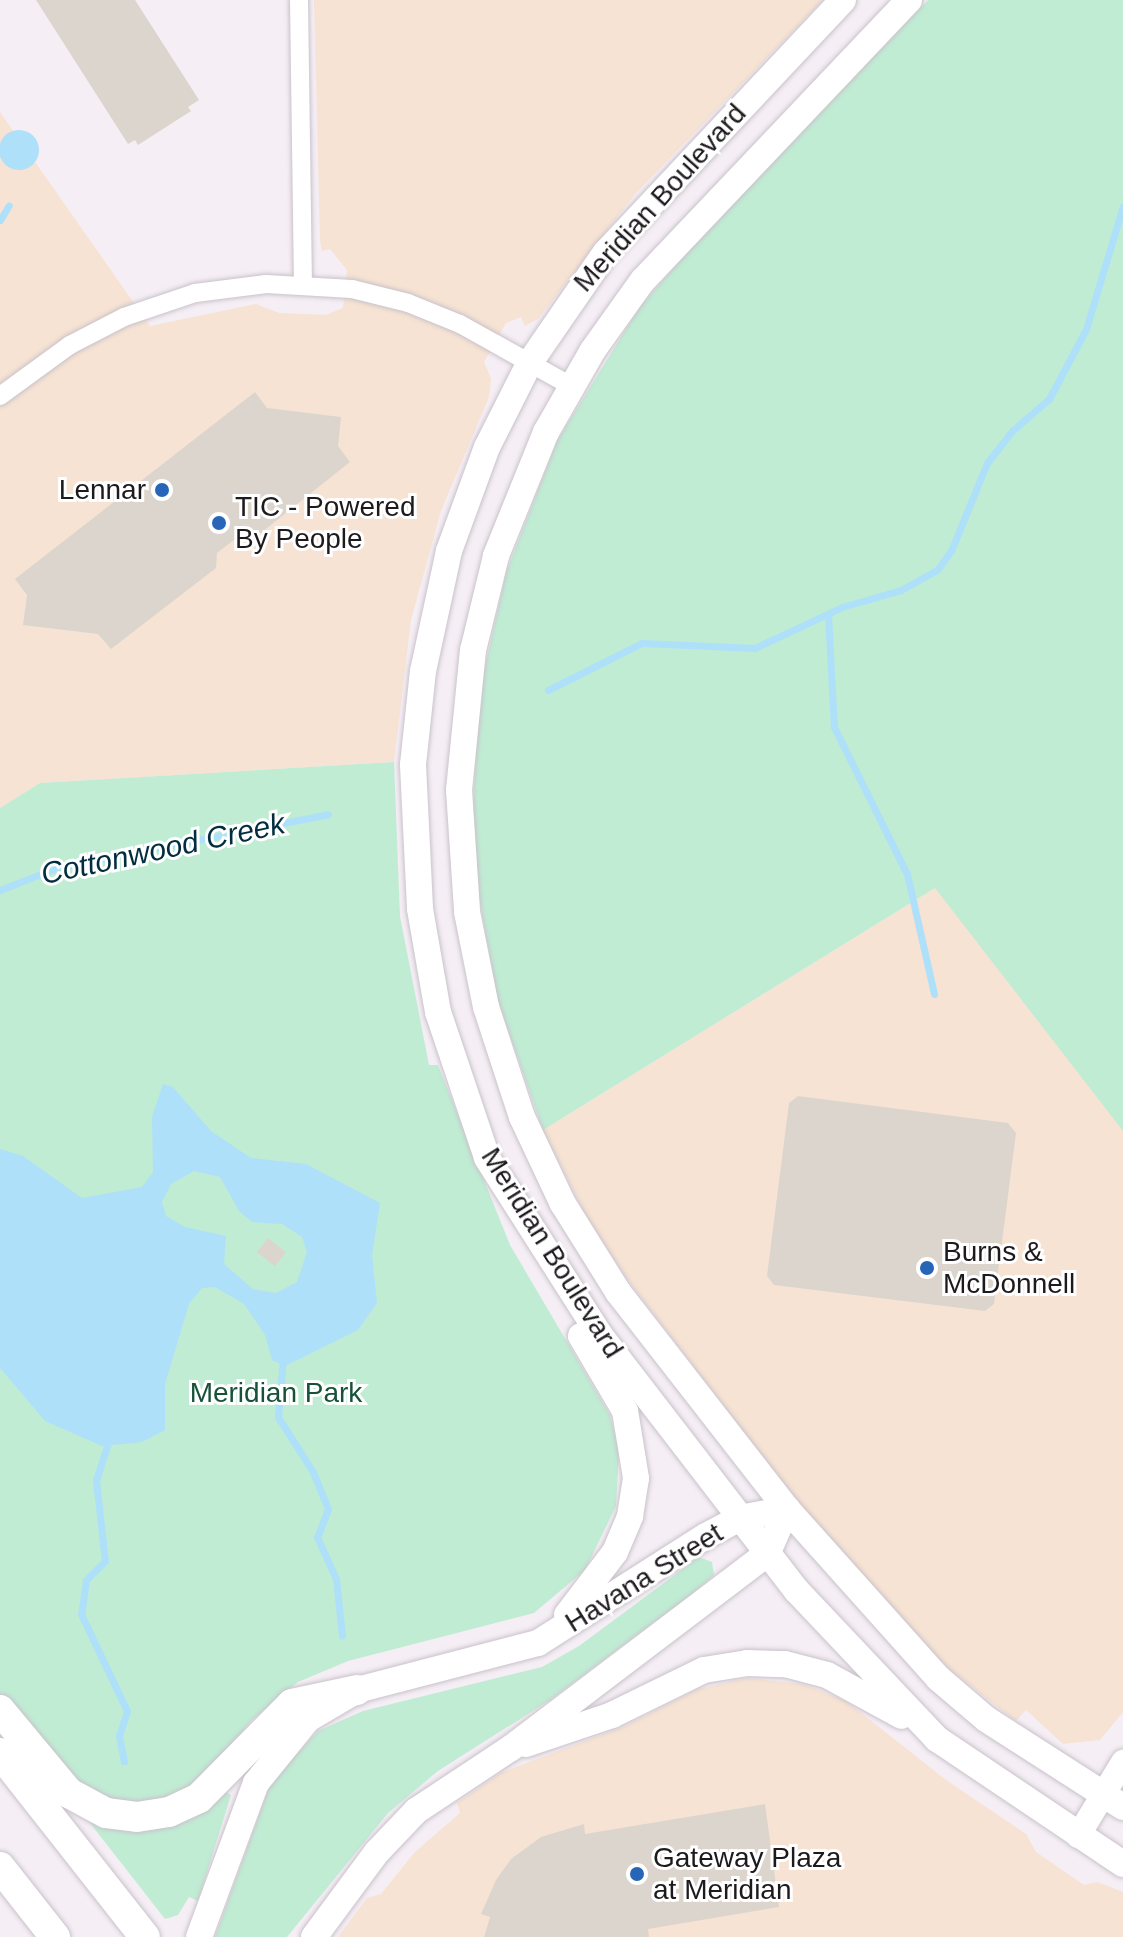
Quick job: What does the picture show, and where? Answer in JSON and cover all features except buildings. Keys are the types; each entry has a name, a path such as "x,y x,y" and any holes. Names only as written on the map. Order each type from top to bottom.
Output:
{"main road":[{"name":"Meridian Boulevard","path":"843,0 632,221 584,280 530,362 483,458 449,551 426,651 413,765 417,888 433,989 460,1088 496,1175 599,1334 767,1554 830,1629 937,1739 1123,1864"},
{"name":"Meridian Boulevard","path":"909,0 660,260 612,320 571,386 507,527 473,650 459,802 476,963 522,1117 572,1220 618,1292 787,1509 952,1692 1113,1801"},
{"path":"496,1175 497,1188 544,1280 617,1391 635,1451 633,1501 615,1552 584,1597 538,1643"},
{"name":"Havana Street","path":"199,1937 242,1814 267,1764 308,1719 357,1690 538,1643 740,1518 787,1509"},
{"name":"Havana Street","path":"314,1937 407,1820 458,1779 511,1748 767,1554 787,1509"},
{"path":"511,1748 612,1715 704,1670 747,1663 785,1664 827,1675 937,1739"},
{"path":"0,1710 69,1793 106,1813 137,1817 169,1812 199,1798 292,1704 357,1690"},
{"path":"0,1753 145,1937"},
{"path":"0,1867 55,1937"}],"street":[{"path":"299,0 303,286"},
{"path":"0,396 70,345 161,302 242,286 352,289 408,303 460,324 571,386"},
{"path":"1078,1836 1113,1801 1123,1762"}],"shaded area":[{"path":"314,0 823,0 635,194 538,319 525,326 521,317 506,323 484,362 491,379 489,397 441,511 411,620 394,762 40,783 0,808 0,112 150,326 256,304 279,313 326,315 343,308 347,270 330,249 322,251 320,240"},
{"path":"1123,758 1123,1712 1100,1740 1063,1744 1026,1710 1016,1721 950,1670 848,1569 625,1276 584,1212 543,1130 935,888"},
{"path":"748,1678 803,1684 846,1701 946,1780 1026,1834 1036,1852 1084,1885 1097,1882 1123,1892 1123,1937 338,1937 367,1898 381,1894 415,1852 460,1813 457,1803 500,1773 625,1726 698,1689"}],"green space":[{"path":"928,0 1123,0 1123,1131 935,888 543,1130 498,1001 479,897 473,812 479,694 506,573 557,441 639,308 709,227"},
{"name":"Meridian Park","path":"394,762 400,916 429,1065 438,1065 510,1245 610,1415 619,1451 616,1506 585,1570 534,1613 348,1661 298,1682 251,1721 198,1785 146,1805 87,1794 0,1701 0,808 40,783"},
{"path":"699,1557 712,1562 714,1575 550,1700 438,1771 388,1813 287,1937 215,1937 271,1782 318,1731 363,1711 542,1667 579,1646"},
{"path":"226,1792 231,1795 198,1901 189,1897 178,1915 165,1919 90,1823 207,1807"}],"water":[{"path":"19,130 33,136 39,150 33,164 19,170 5,164 -1,150 5,136"},
{"path":"163,1084 173,1087 211,1131 251,1158 306,1164 380,1203 372,1255 377,1303 358,1330 285,1366 272,1360 265,1335 244,1304 215,1287 202,1288 189,1304 165,1384 165,1430 142,1442 102,1446 45,1421 0,1368 0,1149 23,1156 82,1198 142,1187 153,1172 152,1117","holes":["194,1171 220,1177 239,1211 252,1222 282,1224 302,1237 307,1252 297,1282 276,1293 253,1289 224,1264 226,1236 185,1227 166,1216 162,1202 171,1184"]}],"waterway":[{"path":"0,220 9,205"},
{"name":"Cottonwood Creek","path":"548,690 642,643 755,648 842,607 901,590 937,570 951,551 987,463 1012,431 1049,399 1086,329 1123,206"},
{"path":"828,614 834,727 907,874 934,994"},
{"name":"Cottonwood Creek","path":"0,890 56,868 328,814"},
{"path":"283,1358 278,1417 313,1472 328,1509 317,1537 336,1579 342,1636"},
{"path":"110,1437 96,1480 105,1561 86,1580 81,1614 127,1711 119,1736 124,1762"}],"place":[{"name":"Lennar","path":"162,490"},
{"name":"TIC - Powered By People","path":"219,523"},
{"name":"Burns & McDonnell","path":"927,1268"},
{"name":"Gateway Plaza at Meridian","path":"637,1874"}]}
